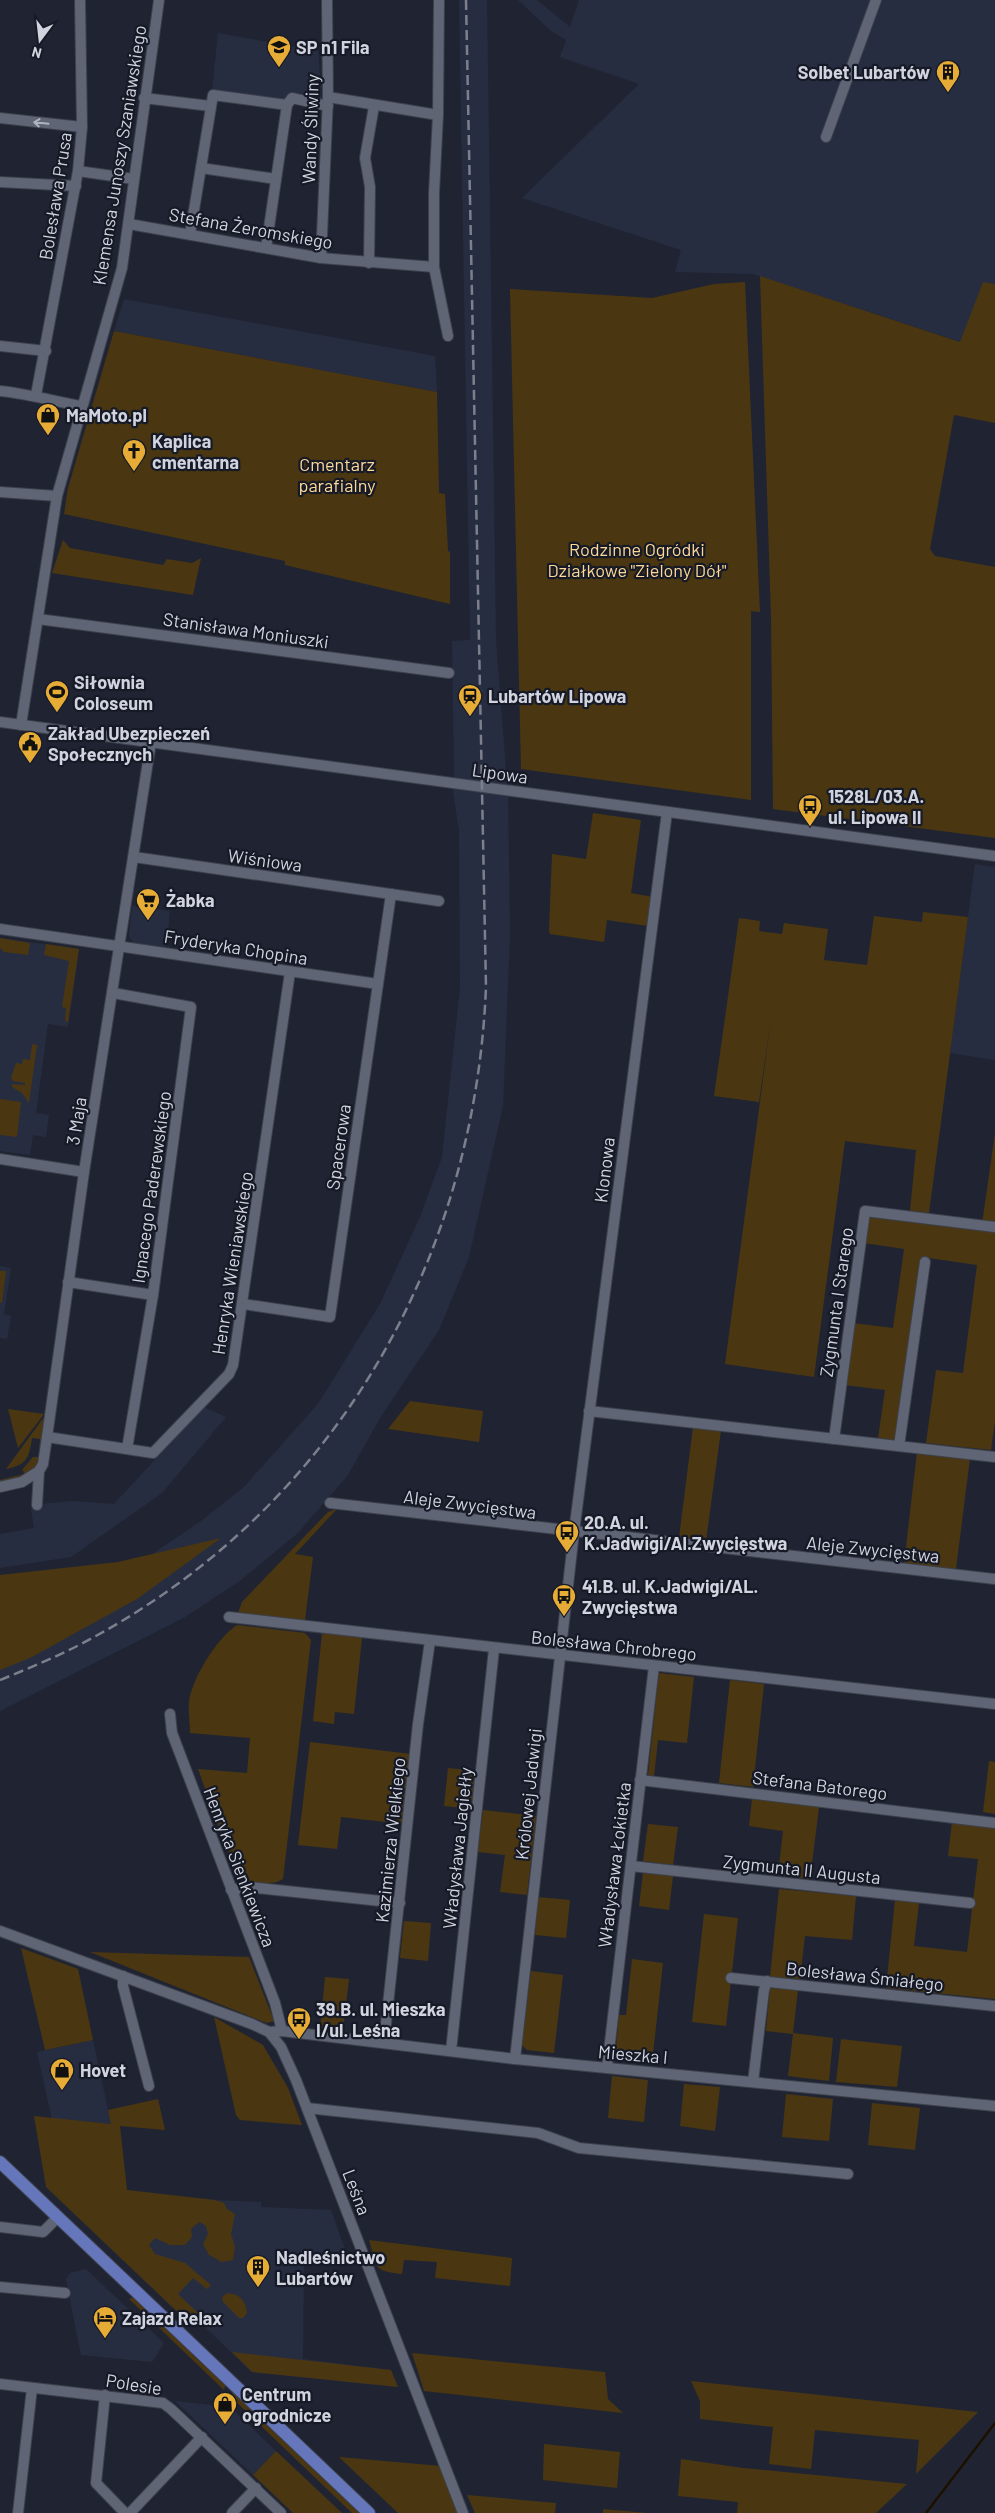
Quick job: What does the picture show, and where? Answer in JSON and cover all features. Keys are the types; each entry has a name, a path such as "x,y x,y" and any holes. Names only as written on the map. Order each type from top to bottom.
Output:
{"main road":[{"path":"0,2162 369,2513"}],"street":[{"name":"Bolesława Prusa","path":"36,395 46,351 78,171 82,127 80,0"},
{"name":"Klemensa Junoszy Szaniawskiego","path":"21,725 57,496 81,406 118,284 129,224 144,98 160,0"},
{"name":"Wandy Śliwiny","path":"321,258 328,101 327,0"},
{"path":"439,0 434,267 448,336"},
{"path":"826,137 876,0"},
{"path":"190,234 212,97 216,94 286,106"},
{"path":"144,98 210,106"},
{"path":"266,248 286,106 292,98 374,106 438,115"},
{"path":"369,263 370,187 366,158 374,106"},
{"path":"0,118 82,127"},
{"path":"201,168 276,179"},
{"path":"78,171 134,179"},
{"path":"0,182 76,186"},
{"name":"Stefana Żeromskiego","path":"129,224 321,258 434,267"},
{"path":"0,346 46,351"},
{"path":"0,391 36,395 46,400 81,406"},
{"path":"0,492 57,496"},
{"name":"Stanisława Moniuszki","path":"38,619 450,673"},
{"name":"Lipowa","path":"0,722 995,856"},
{"name":"3 Maja","path":"37,1505 39,1471 43,1464 84,1172 152,742"},
{"name":"Klonowa","path":"574,1532 667,812"},
{"name":"Wiśniowa","path":"134,857 439,901"},
{"name":"Spacerowa","path":"243,1304 330,1317 391,894"},
{"name":"Fryderyka Chopina","path":"0,929 378,984"},
{"name":"Henryka Wieniawskiego","path":"47,1437 153,1453 220,1386 233,1365 290,972"},
{"name":"Ignacego Paderewskiego","path":"113,993 191,1007 153,1295 126,1449"},
{"path":"0,1159 84,1172"},
{"name":"Zygmunta I Starego","path":"834,1438 865,1211 995,1227"},
{"path":"900,1446 925,1262"},
{"path":"68,1282 153,1295"},
{"path":"589,1411 995,1456"},
{"path":"0,1487 22,1482 39,1471"},
{"name":"Aleje Zwycięstwa","path":"330,1503 995,1579"},
{"name":"Królowej Jadwigi","path":"515,2059 574,1532"},
{"name":"Bolesława Chrobrego","path":"229,1617 494,1649 560,1654 995,1704"},
{"name":"Kazimierza Wielkiego","path":"384,2042 418,1724 430,1640"},
{"name":"Władysława Jagiełły","path":"451,2051 494,1649"},
{"name":"Władysława Łokietka","path":"607,2068 654,1666"},
{"name":"Henryka Sienkiewicza","path":"170,1714 172,1733 275,2003 282,2031"},
{"name":"Stefana Batorego","path":"640,1780 995,1823"},
{"name":"Zygmunta II Augusta","path":"631,1866 970,1903"},
{"path":"231,1890 248,1887 400,1903"},
{"name":"Leśna","path":"0,1931 231,2014 269,2032 281,2047 307,2108 463,2513"},
{"path":"123,1976 123,1986 149,2086"},
{"name":"Bolesława Śmiałego","path":"731,1978 995,2006"},
{"path":"754,2082 764,1990 768,1981"},
{"name":"Mieszka I","path":"269,2032 282,2031 515,2059 754,2082 882,2097 995,2106"},
{"path":"307,2108 538,2133 579,2148 848,2174"},
{"path":"0,2227 43,2232 58,2217"},
{"path":"0,2287 65,2293"},
{"name":"Polesie","path":"0,2384 106,2395 163,2404 171,2408 282,2513"},
{"path":"18,2513 32,2388"},
{"path":"106,2395 96,2483 125,2513"},
{"path":"130,2513 202,2437"},
{"path":"232,2513 256,2488"}],"shaded area":[{"path":"459,0 487,0 496,641 508,796 510,935 503,1106 469,1257 439,1330 380,1418 348,1475 298,1533 241,1580 185,1617 0,1711 0,1638 87,1598 201,1521 244,1487 318,1404 380,1304 420,1217 442,1157 460,988 459,831 453,791 452,641 470,640"},
{"path":"518,0 537,0 570,27 579,0 995,0 995,284 983,283 961,342 753,274 675,272 681,250 522,198 639,84 560,57 566,40 550,30"},
{"path":"218,33 318,51 322,99 288,94 283,102 212,91"},
{"path":"124,299 435,356 437,392 114,331"},
{"path":"975,864 995,867 995,1060 950,1053"},
{"path":"132,906 170,911 166,947 134,943 129,937"},
{"path":"0,938 79,949 68,1027 48,1024 36,1113 49,1115 46,1137 33,1135 30,1155 0,1151"},
{"path":"0,1266 11,1268 4,1314 11,1316 7,1339 0,1338"},
{"path":"204,1407 226,1417 162,1493 71,1557 0,1568 0,1534 34,1528 31,1510 40,1504 72,1501 114,1504"},
{"path":"93,2040 111,2124 52,2119 37,2052"},
{"name":"Nadleśnictwo Lubartów","path":"215,2200 261,2202 261,2207 331,2210 348,2258 304,2258 303,2359 391,2370 398,2387 252,2372 119,2245"},
{"path":"86,2269 164,2343 152,2362 81,2355 66,2279 70,2273"},
{"path":"175,2401 230,2407 276,2451 253,2475"}],"green space":[{"path":"760,276 960,342 983,282 995,284 995,423 954,415 930,549 935,556 995,567 995,838 773,809 771,617"},
{"name":"Rodzinne Ogródki Działkowe \"Zielony Dół\"","path":"745,282 760,612 751,611 751,800 521,769 510,289 652,298 714,284"},
{"name":"Cmentarz parafialny","path":"114,331 437,392 439,493 445,494 448,551 450,552 450,604 285,565 285,561 64,514 68,488"},
{"path":"63,540 70,548 163,565 167,559 192,563 201,558 193,595 52,573"},
{"path":"593,813 641,820 631,893 653,897 648,926 607,920 604,942 550,934 549,930 552,854 586,859"},
{"path":"923,912 968,917 929,1213 910,1211 916,1150 845,1141 814,1377 725,1364 771,1019 759,1102 714,1096 739,918 760,921 759,931 782,934 784,923 828,929 824,960 867,965 874,916 922,922"},
{"path":"0,938 30,943 28,955 4,952 0,948"},
{"path":"46,944 79,949 68,1022 65,1021 66,1008 62,1007 69,961 44,955"},
{"path":"32,1044 37,1045 29,1103 22,1093 12,1087 12,1084 25,1085 25,1083 13,1081 11,1078 16,1063 22,1064 23,1059 30,1060"},
{"path":"0,1099 21,1102 17,1137 0,1135"},
{"path":"995,1133 995,1421 991,1450 926,1443 936,1370 963,1373 977,1265 922,1257 896,1437 894,1440 878,1438 885,1390 845,1385 853,1323 893,1328 904,1249 864,1243 867,1217 981,1231"},
{"path":"0,1271 6,1271 2,1303 0,1302"},
{"path":"410,1401 483,1411 479,1442 388,1429"},
{"path":"8,1409 44,1414 18,1448"},
{"path":"44,1417 39,1455 40,1439 32,1438 26,1460 23,1463 6,1469"},
{"path":"693,1427 721,1430 706,1541 679,1538"},
{"path":"917,1452 970,1458 956,1569 904,1564"},
{"path":"33,1457 38,1457 37,1463 29,1472 24,1475 0,1482 0,1480 24,1474 23,1470 21,1471"},
{"path":"337,1509 295,1554 313,1557 305,1620 238,1613 242,1602 328,1512"},
{"path":"221,1538 137,1599 30,1658 0,1670 0,1575 118,1562"},
{"path":"237,1625 305,1633 311,1640 283,1879 273,1883 246,1880 236,1875 198,1769 247,1773 250,1738 190,1733 189,1701 195,1681 214,1648"},
{"path":"322,1633 362,1638 354,1714 335,1712 334,1724 313,1721"},
{"path":"659,1673 694,1677 687,1743 658,1740 654,1776 648,1775"},
{"path":"730,1680 764,1684 753,1787 719,1783"},
{"path":"310,1742 411,1754 404,1824 341,1817 337,1849 298,1845"},
{"path":"989,1761 995,1762 995,1814 983,1812"},
{"path":"448,1768 475,1771 471,1809 444,1806"},
{"path":"752,1799 819,1807 810,1879 778,1875 783,1831 749,1826"},
{"path":"483,1810 536,1816 527,1895 500,1892 505,1855 478,1852"},
{"path":"952,1822 995,1826 995,1999 886,1988 895,1900 919,1903 914,1946 967,1952 978,1859 948,1856"},
{"path":"648,1824 678,1827 673,1865 643,1861"},
{"path":"643,1873 673,1876 669,1910 639,1906"},
{"path":"779,1889 856,1896 852,1940 805,1936 800,1979 770,1977"},
{"path":"538,1897 570,1900 566,1938 535,1935"},
{"path":"704,1914 738,1918 726,2026 692,2022"},
{"path":"404,1921 431,1923 428,1961 400,1958"},
{"path":"21,1948 78,1969 93,2040 45,2050"},
{"path":"90,1952 249,1957 274,2021 267,2023"},
{"path":"632,1959 663,1963 652,2063 615,2059 619,2015 626,2015"},
{"path":"531,1971 563,1975 554,2053 527,2050 522,2045"},
{"path":"325,1977 349,1979 343,2031 320,2029"},
{"path":"770,1988 798,1990 793,2033 833,2038 829,2081 788,2076 793,2034 766,2031"},
{"path":"214,2017 263,2045 288,2088 302,2125 240,2120 236,2115"},
{"path":"841,2039 902,2046 897,2087 836,2082"},
{"path":"612,2076 648,2080 644,2122 608,2118"},
{"path":"684,2084 720,2087 715,2131 680,2126"},
{"path":"786,2094 833,2099 829,2141 782,2137"},
{"path":"158,2099 165,2130 120,2126 127,2190 215,2200 224,2203 227,2209 235,2214 231,2234 235,2247 233,2260 222,2262 209,2255 203,2244 208,2234 206,2226 199,2222 191,2229 192,2237 185,2245 170,2245 155,2238 149,2245 155,2254 185,2263 211,2285 207,2289 193,2278 178,2294 198,2313 189,2323 46,2187 34,2116 111,2124 108,2110"},
{"path":"872,2103 920,2108 915,2150 868,2145"},
{"path":"369,2240 512,2258 510,2286 435,2278 437,2262 404,2260 402,2274 385,2271 377,2266"},
{"path":"227,2293 239,2297 244,2302 247,2313 243,2318 239,2318 223,2302 222,2297"},
{"path":"134,2297 201,2363 226,2383 224,2390 129,2299"},
{"path":"232,2352 391,2370 398,2387 252,2372"},
{"path":"412,2353 605,2372 608,2399 623,2413 424,2391"},
{"path":"691,2381 978,2412 916,2474 919,2440 815,2430 811,2469 769,2464 773,2427 700,2419 700,2401"},
{"path":"234,2393 255,2411 254,2419 229,2395"},
{"path":"265,2420 362,2513 352,2513 258,2423"},
{"path":"544,2444 620,2452 617,2488 543,2480"},
{"path":"276,2451 342,2513 293,2513 253,2475"},
{"path":"339,2457 441,2466 459,2513 398,2513"},
{"path":"681,2459 743,2468 907,2484 876,2513 737,2513 738,2502 678,2496"},
{"path":"467,2495 556,2503 555,2513 475,2513"},
{"path":"603,2509 647,2513 603,2513"}],"waterway":[{"path":"926,2513 995,2423"}],"railway":[{"path":"0,1680 60,1655 94,1637 180,1582 256,1518 321,1445 377,1365 421,1277 454,1185 476,1088 486,987 466,0"}],"place":[{"name":"SP n1 Fila","path":"279,68"},
{"name":"Solbet Lubartów","path":"948,93"},
{"name":"MaMoto.pl","path":"48,436"},
{"name":"Kaplica cmentarna","path":"134,472"},
{"name":"Siłownia Coloseum","path":"57,713"},
{"name":"Lubartów Lipowa","path":"470,717"},
{"name":"Zakład Ubezpieczeń Społecznych","path":"30,764"},
{"name":"1528L/03.A. ul. Lipowa II","path":"810,827"},
{"name":"Żabka","path":"148,921"},
{"name":"20.A. ul. K.Jadwigi/Al.Zwycięstwa","path":"567,1553"},
{"name":"41.B. ul. K.Jadwigi/AL. Zwycięstwa","path":"564,1617"},
{"name":"39.B. ul. Mieszka I/ul. Leśna","path":"299,2040"},
{"name":"Hovet","path":"62,2091"},
{"name":"Nadleśnictwo Lubartów","path":"258,2288"},
{"name":"Zajazd Relax","path":"105,2339"},
{"name":"Centrum ogrodnicze","path":"225,2425"}]}
